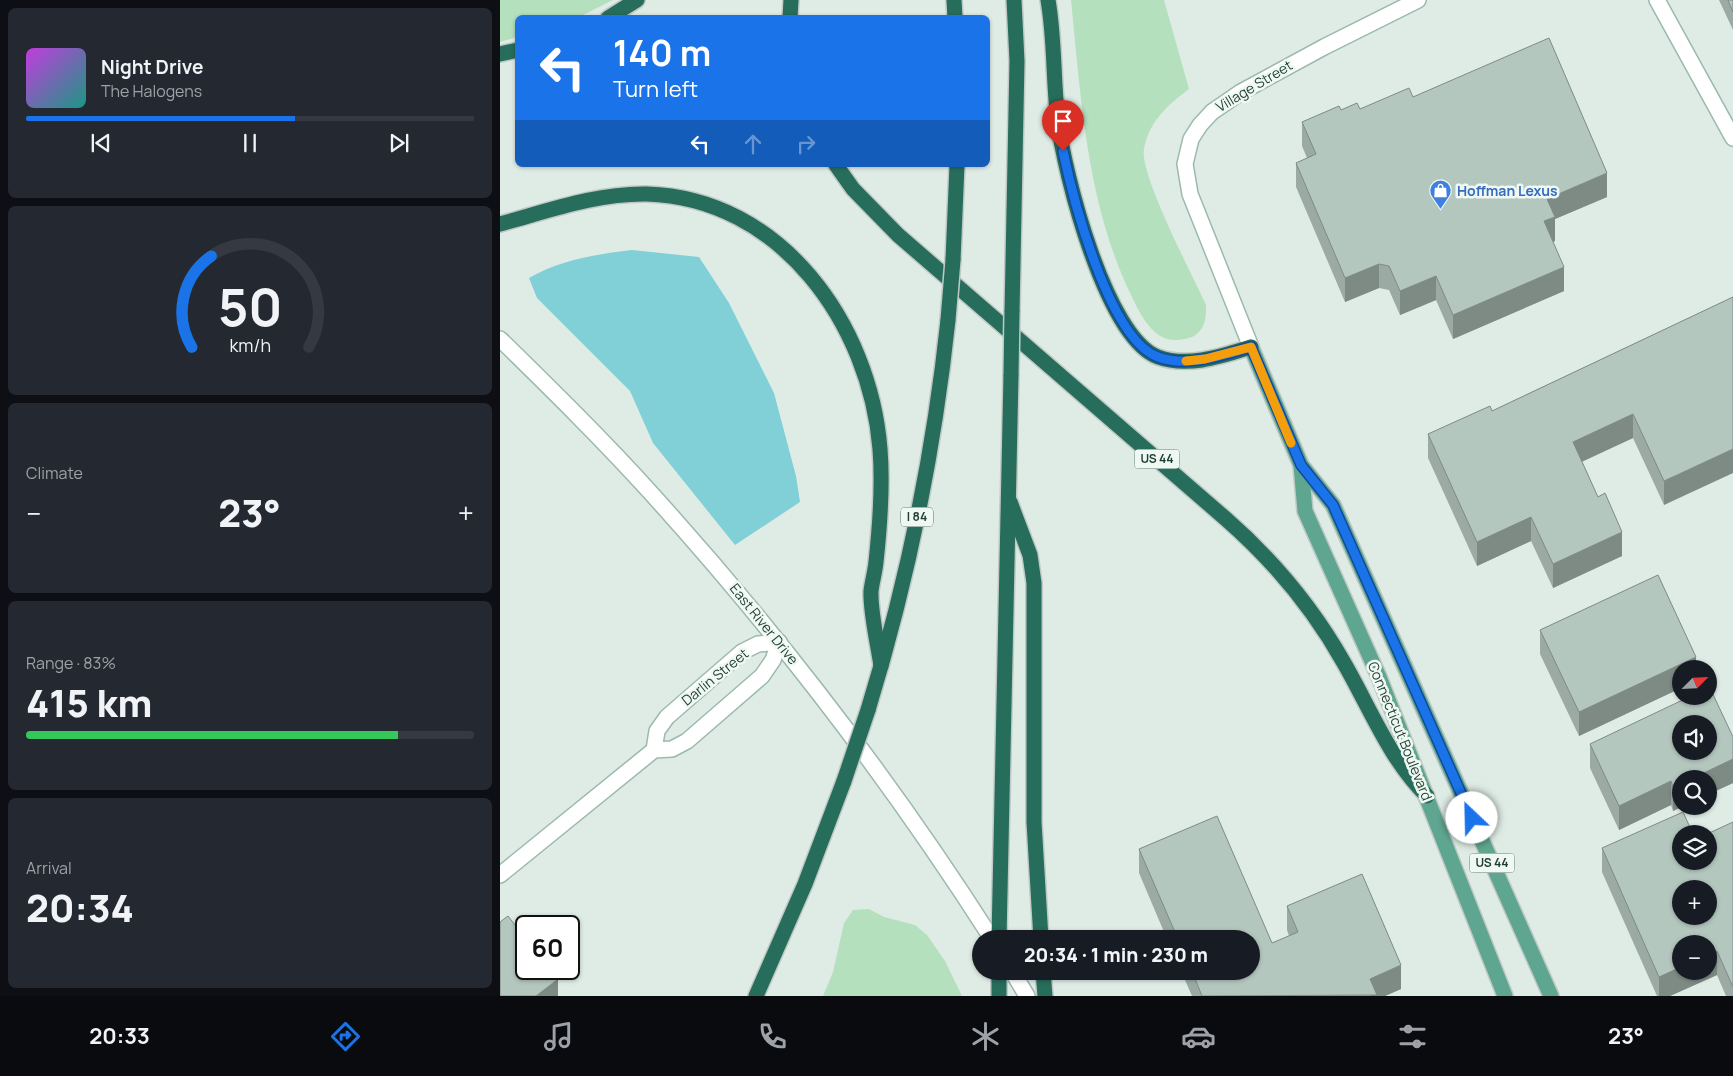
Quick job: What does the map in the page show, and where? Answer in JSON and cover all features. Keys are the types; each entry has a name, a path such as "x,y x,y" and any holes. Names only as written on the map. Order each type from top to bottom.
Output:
{"highway":[{"path":"613,15 638,0"},
{"path":"790,15 791,0"},
{"path":"954,0 955,15"},
{"path":"999,930 1017,61 1014,0"},
{"path":"1048,0 1058,122 1070,182 1094,258 1112,302 1124,324 1145,349 1167,360 1179,362 1205,359 1251,347"},
{"path":"500,54 515,51"},
{"name":"US 44","path":"838,167 859,194 910,246 1265,556 1294,588 1320,624 1397,758 1427,796"},
{"name":"I 84","path":"756,996 805,884 844,781 881,666 909,557 922,492 948,320 953,260 957,167"},
{"path":"500,224 603,198 637,194 673,196 716,207 747,222 778,243 811,275 832,305 854,347 870,393 876,422 881,463 881,504 877,557 871,592 881,666"},
{"path":"1008,498 1030,555 1034,583 1034,822 1040,930"},
{"path":"999,980 999,996"},
{"path":"1044,980 1045,996"}],"main road":[{"name":"Connecticut Boulevard","path":"1251,347 1301,465 1333,505 1551,996"},
{"name":"Connecticut Boulevard","path":"1301,465 1305,512 1378,677 1427,796 1505,996"}],"street":[{"name":"Village Street","path":"1251,347 1190,194 1185,164 1193,135 1212,112 1241,92 1324,46 1418,0"},
{"path":"1657,0 1733,138"},
{"name":"East River Drive","path":"500,338 643,485 779,642 874,768 986,930"},
{"name":"Darlin Street","path":"500,875 654,750 672,748 687,741 762,676 773,660 779,642 758,644 742,652 666,717 657,731 654,750"},
{"path":"1017,980 1027,996"}],"green space":[{"path":"500,0 613,0 583,15 515,15 515,38 500,42"},
{"path":"1071,0 1164,0 1189,89 1160,114 1150,130 1144,149 1145,162 1158,202 1206,305 1206,317 1203,327 1196,335 1190,338 1173,340 1159,335 1153,330 1138,309 1116,260 1104,225 1088,151"},
{"path":"869,909 884,917 915,925 927,935 945,961 962,996 823,996 833,972 844,923 853,910"}],"water":[{"path":"632,250 699,257 729,303 774,393 796,476 800,502 735,545 653,443 630,391 537,298 529,278 566,262"}],"building":[{"path":"1728,0 1733,0 1733,12"},
{"name":"Hoffman Lexus","path":"1549,38 1607,173 1547,199 1555,217 1544,221 1564,267 1453,315 1436,276 1400,291 1389,266 1379,264 1345,278 1296,163 1316,154 1302,122 1339,106 1341,110 1357,103 1360,109 1409,88 1413,97"},
{"path":"1733,297 1733,449 1664,481 1633,414 1573,442 1598,497 1605,493 1622,532 1553,564 1531,517 1477,542 1428,434 1490,406 1492,411"},
{"path":"1658,575 1696,657 1690,660 1672,660 1672,668 1579,712 1540,630"},
{"path":"1672,705 1718,705 1733,737 1733,759 1710,770 1672,770 1672,784 1671,781 1619,806 1590,744"},
{"path":"1676,815 1684,815 1689,825 1672,825 1672,870 1717,870 1717,829 1733,822 1733,987 1717,951 1717,935 1672,935 1672,971 1659,977 1602,848"},
{"path":"1217,816 1272,943 1298,932 1287,906 1362,874 1401,965 1370,979 1377,995 1202,996 1196,980 1260,980 1260,930 1174,930 1139,849"},
{"path":"508,916 515,925 515,980 557,980 536,996 500,996 500,922"}],"slow traffic":[{"path":"1186,361 1205,359 1251,347 1291,443"}],"place":[{"name":"Hoffman Lexus","path":"1441,210"}],"route":[{"path":"1063,151 1081,220 1100,274 1124,324 1142,347 1156,357 1179,362 1205,359 1251,347 1301,465 1330,498 1472,818"}]}
